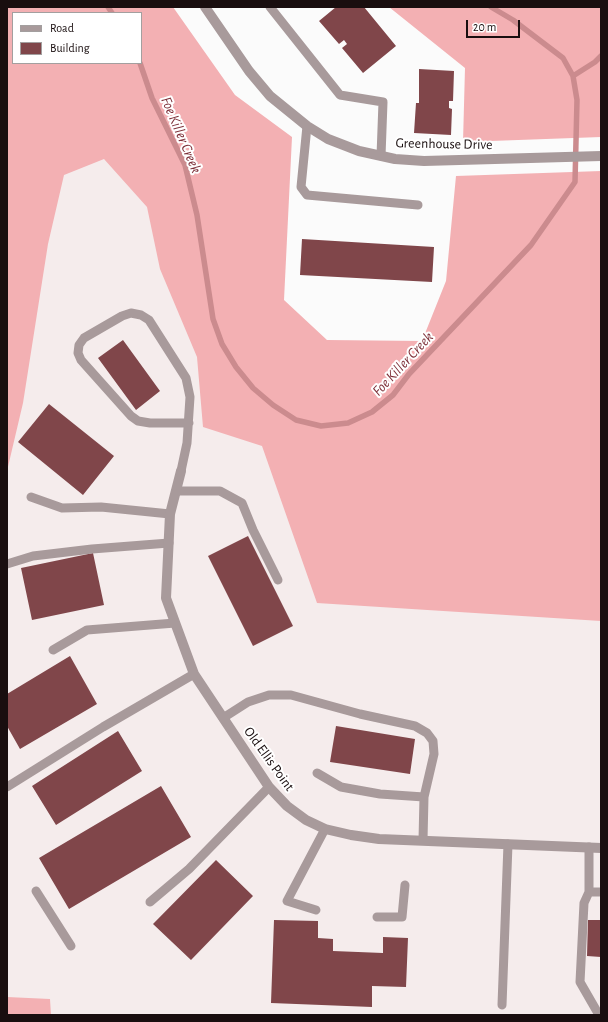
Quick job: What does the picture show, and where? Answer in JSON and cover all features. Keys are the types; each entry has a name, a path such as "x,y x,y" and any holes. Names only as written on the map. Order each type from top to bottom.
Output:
{"street":[{"name":"Greenhouse Drive","path":"205,7 249,71 270,96 307,126 334,141 359,151 381,156 424,160 601,156"},
{"name":"Old Ellis Point","path":"181,471 170,514 166,598 194,674 269,787 287,806 306,820 325,829 379,839 601,848"}],"lane":[{"path":"270,7 340,95 382,102 381,156"},
{"path":"307,126 301,187 307,195 418,205"},
{"path":"181,471 187,443 190,397 186,378 149,320 141,315 131,313 84,338 79,345 78,353 80,360 138,422 188,423"},
{"path":"176,491 220,491 242,503 253,530 278,580"},
{"path":"31,497 62,508 100,507 170,514"},
{"path":"7,564 33,556 92,548 169,543"},
{"path":"53,650 87,630 175,623"},
{"path":"7,786 103,727 194,674"},
{"path":"223,718 248,702 269,695 291,695 360,714 415,726 427,733 433,741 434,754 424,797 423,840"},
{"path":"317,773 342,787 380,794 424,797"},
{"path":"150,902 189,869 269,787"},
{"path":"316,910 287,901 325,829"},
{"path":"502,1005 508,844"},
{"path":"589,848 589,892 584,903 580,982 599,1015"},
{"path":"377,917 402,917 406,885"},
{"path":"36,891 71,946"},
{"path":"589,892 601,892"}],"shaded area":[{"path":"7,7 173,7 235,95 292,137 284,300 327,340 422,341 446,281 456,176 601,171 601,621 317,603 262,446 203,427 197,357 160,269 147,207 104,159 64,175 48,244 23,403 7,471"},
{"path":"389,7 601,7 601,137 463,142 465,68"},
{"path":"7,31 12,64 125,64 263,364 443,383 601,286 601,1015 7,1015"},
{"path":"7,997 50,999 51,1015 7,1015"}],"building":[{"path":"336,7 364,7 396,46 363,73 342,48 347,44 344,40 339,44 319,21"},
{"path":"419,69 454,71 453,101 449,101 449,108 452,109 451,135 414,133 416,103 419,103"},
{"path":"302,239 434,247 432,282 300,275"},
{"path":"123,340 160,391 136,410 98,358"},
{"path":"49,404 114,456 83,495 18,442"},
{"path":"248,536 293,626 253,646 208,556"},
{"path":"93,553 104,605 32,620 21,568"},
{"path":"70,656 97,704 20,749 7,726 7,694"},
{"path":"336,726 415,739 410,774 330,762"},
{"path":"118,731 142,771 56,825 32,786"},
{"path":"161,786 191,837 69,909 39,858"},
{"path":"216,860 253,896 191,960 153,924"},
{"path":"274,920 318,921 318,938 333,939 333,951 383,953 383,937 408,938 406,987 372,986 372,1007 271,1003"},
{"path":"588,920 601,920 601,957 587,956"}],"waterway":[{"name":"Foe Killer Creek","path":"108,7 111,12"},
{"name":"Foe Killer Creek","path":"140,64 152,98 185,165 197,215 213,319 222,344 236,367 253,388 273,405 296,420 321,426 348,423 372,412 393,395 409,374 531,245 575,182 577,100 573,76 563,58 513,20 491,7"},
{"path":"573,76 595,62 601,56"}]}
